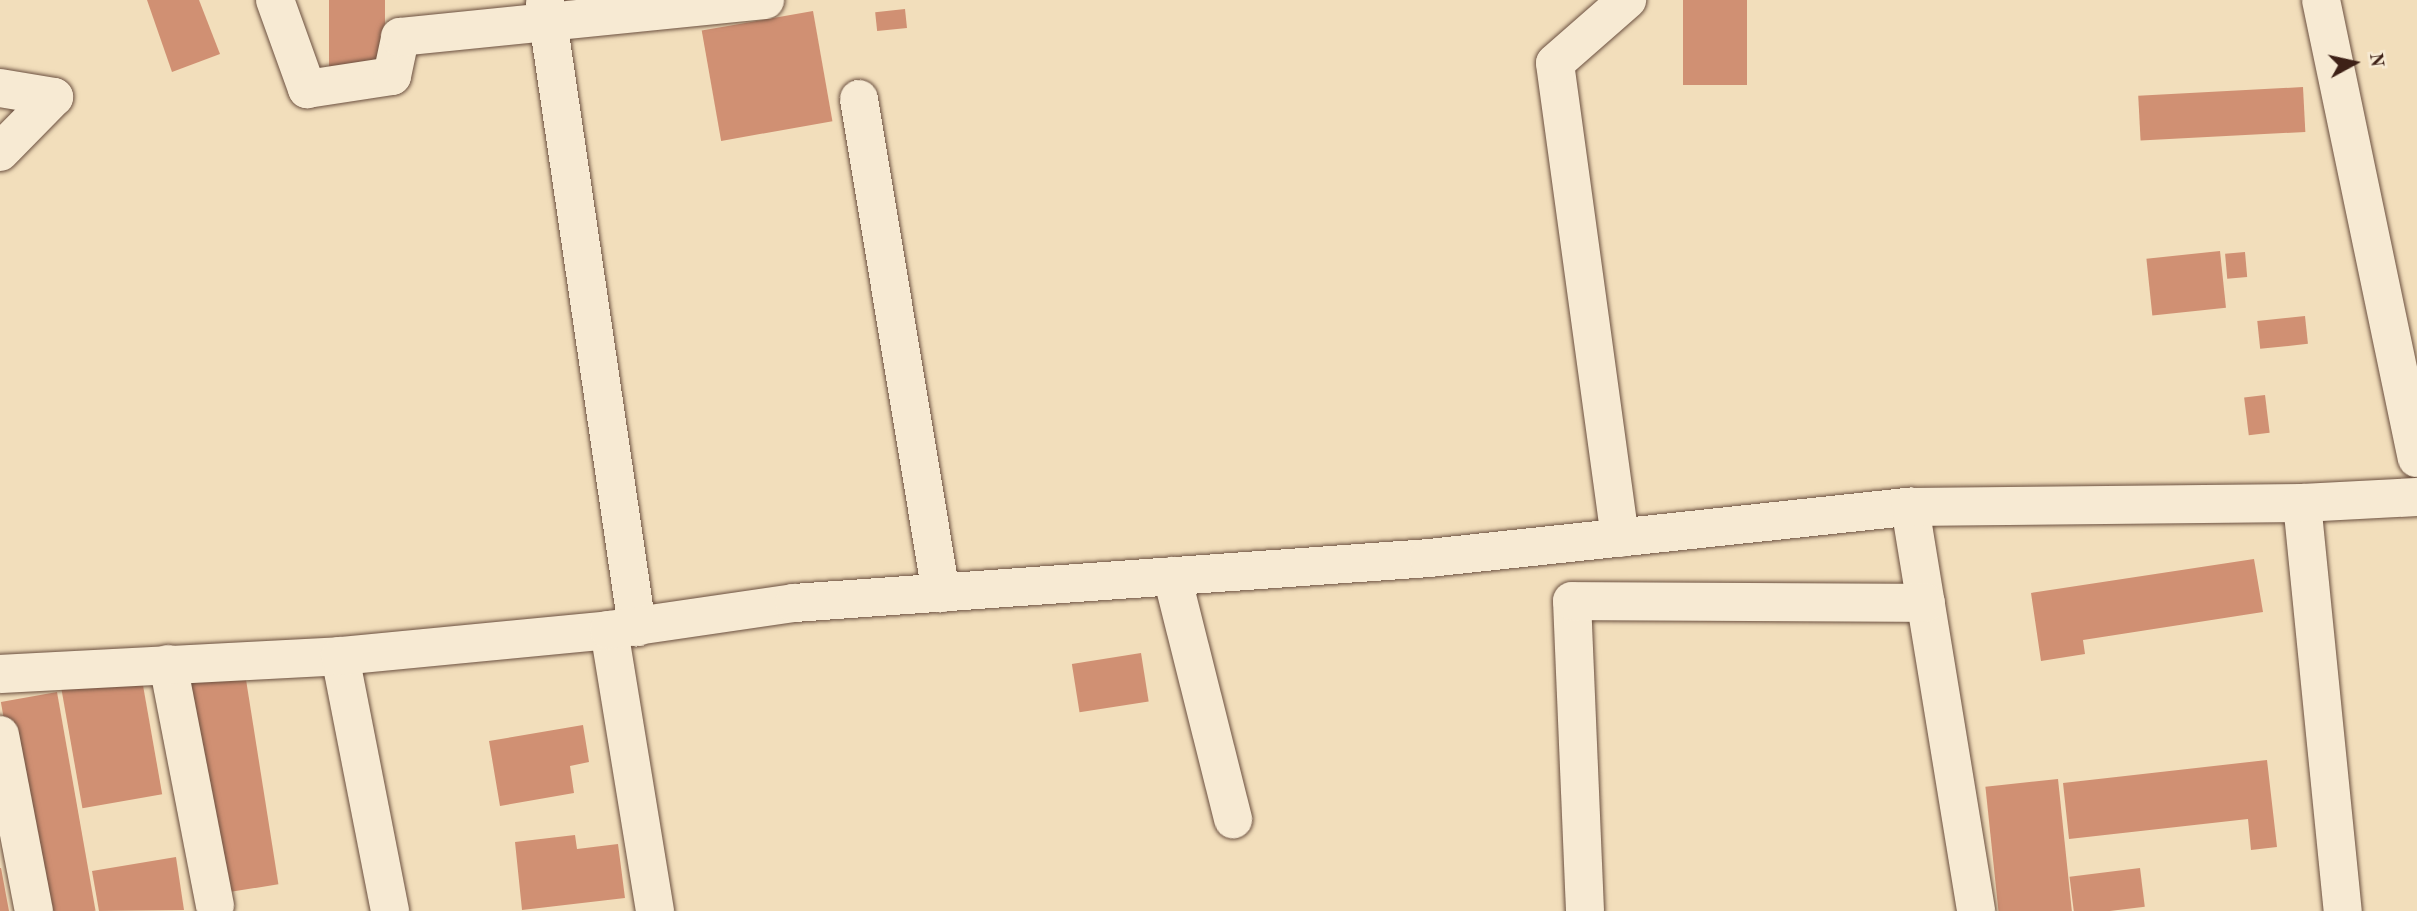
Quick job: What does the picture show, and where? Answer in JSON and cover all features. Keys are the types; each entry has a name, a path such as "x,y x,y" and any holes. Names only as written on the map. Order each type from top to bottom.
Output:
{"street":[{"path":"275,0 307,89 392,76 400,37 547,11 765,0"},
{"path":"1620,538 1555,63 1628,0"},
{"path":"2321,0 2417,458"},
{"path":"547,11 655,911"},
{"path":"0,88 54,97 0,152"},
{"path":"859,99 941,593"},
{"path":"0,674 340,656 623,628 794,603 1429,558 1910,507 2302,503 2417,497"},
{"path":"2302,503 2343,911"},
{"path":"1910,507 1976,911"},
{"path":"1172,576 1233,819"},
{"path":"1585,911 1572,601 1926,603"},
{"path":"340,656 390,911"},
{"path":"168,664 215,905"},
{"path":"0,735 34,911"}],"building":[{"path":"147,0 199,0 220,54 172,72"},
{"path":"329,0 385,0 385,68 329,68"},
{"path":"1683,0 1747,0 1747,85 1683,85"},
{"path":"905,9 907,28 877,31 875,12"},
{"path":"813,11 832,121 721,141 702,31"},
{"path":"2303,87 2305,132 2141,141 2138,96"},
{"path":"2220,251 2226,308 2152,315 2146,259"},
{"path":"2245,252 2247,277 2227,279 2225,254"},
{"path":"2305,316 2308,344 2260,349 2257,321"},
{"path":"2265,395 2270,433 2249,435 2244,398"},
{"path":"2254,559 2263,612 2083,640 2085,654 2041,661 2031,593"},
{"path":"1141,653 1149,701 1080,712 1072,664"},
{"path":"244,667 278,884 215,894 181,677"},
{"path":"141,674 162,794 82,808 61,688"},
{"path":"57,692 96,911 38,911 1,702"},
{"path":"583,725 589,762 570,766 574,793 500,806 489,741"},
{"path":"2267,760 2277,847 2251,850 2248,819 2069,839 2063,783"},
{"path":"2058,779 2072,911 1998,911 1985,787"},
{"path":"575,835 577,849 618,844 625,898 522,910 515,842"},
{"path":"176,857 184,910 99,911 92,871"},
{"path":"1,868 9,911 0,911"},
{"path":"2140,868 2145,907 2110,911 2074,911 2070,877"}]}
